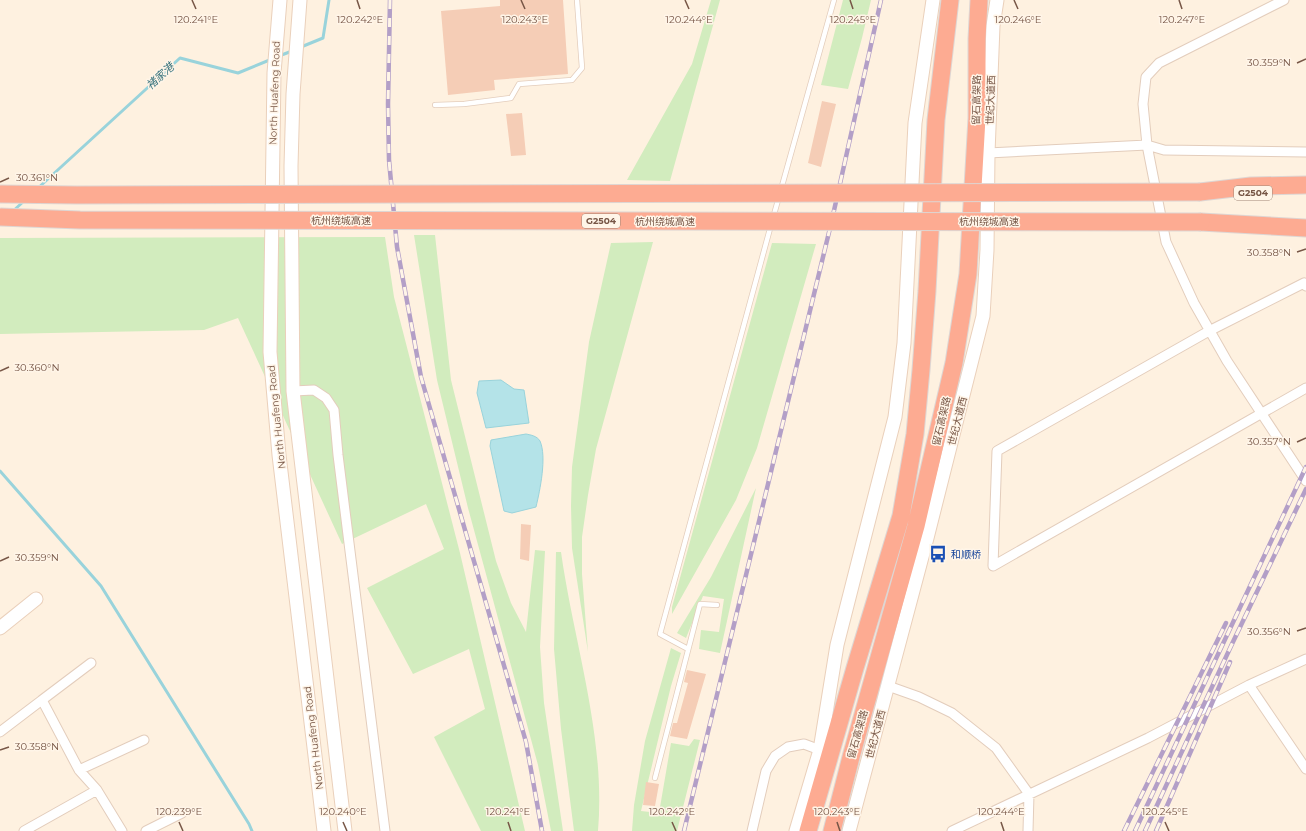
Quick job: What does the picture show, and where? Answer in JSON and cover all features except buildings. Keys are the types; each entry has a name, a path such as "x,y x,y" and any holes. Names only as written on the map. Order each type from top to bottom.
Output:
{"highway":[{"name":"留石高架路","path":"808,831 901,516 914,434 927,291 936,120 950,0"},
{"name":"留石高架路","path":"832,831 850,757 916,526 954,363 968,274 977,118 977,39 979,0"},
{"path":"1200,192 1251,186 1306,185"},
{"name":"G2504","path":"0,194 1306,193"},
{"name":"杭州绕城高速","path":"0,217 104,220 1201,222 1306,218"},
{"path":"1201,222 1306,228"},
{"path":"820,750 914,434"}],"main road":[{"name":"North Huafeng Road","path":"280,0 274,74 270,352 279,455 324,831"},
{"name":"North Huafeng Road","path":"300,0 295,66 291,166 293,391 345,831"},
{"path":"796,831 820,750 837,645 895,417 904,336 915,123 933,0"},
{"name":"世纪大道西","path":"849,831 984,316 993,26 997,0"},
{"path":"0,628 36,599"}],"street":[{"path":"1284,0 1159,63 1146,77 1143,104 1147,146 1166,242 1194,303 1227,361 1306,481"},
{"path":"988,154 1147,146 1164,150 1306,152"},
{"path":"1306,286 1304,283 1209,330 997,451 993,566 1306,388"},
{"path":"293,391 314,390 326,398 334,410 339,463 385,831"},
{"path":"952,831 1148,738 1250,685 1306,659"},
{"path":"0,732 91,663"},
{"path":"1250,685 1306,769"},
{"path":"888,686 919,697 952,713 996,748 1029,794 1028,831"},
{"path":"42,700 80,770 97,790 122,831"},
{"path":"80,770 144,740"},
{"path":"752,831 766,771 775,756 788,747 804,744 820,750"},
{"path":"24,831 97,790"},
{"path":"146,831 182,813"}],"lane":[{"path":"435,105 464,104 511,98 519,84 572,80 582,68 577,0"},
{"path":"688,649 660,634 717,420 834,0"},
{"path":"655,778 700,604 717,605"}],"green space":[{"path":"711,0 720,0 670,181 627,180 692,64"},
{"path":"843,0 871,0 848,89 821,85"},
{"path":"414,235 435,235 451,380 496,561 511,603 526,632 535,550 545,551 540,647 544,703 563,831 551,831 538,765 468,508 437,380"},
{"path":"385,237 394,297 460,553 525,831 481,831 434,737 485,709 469,649 413,674 367,588 444,549 426,504 342,544 238,318 204,330 0,334 0,238"},
{"path":"653,242 596,449 588,495 582,537 582,574 588,652 572,548 571,506 572,467 589,342 611,243"},
{"path":"772,243 816,244 757,448 736,500 672,614 672,607"},
{"path":"756,488 720,653 699,649 701,630 719,632 724,599 703,596 686,638 677,633 711,577"},
{"path":"556,552 561,552 593,726 599,796 598,831 574,831 561,729 554,649"},
{"path":"671,648 681,653 671,686 641,811 659,813 671,743 689,746 694,739 700,740 677,831 632,831 634,805 645,741"}],"water":[{"path":"501,380 514,389 524,390 529,423 486,428 477,393 479,381"},
{"path":"526,434 537,438 540,441 542,448 543,464 539,492 536,507 512,513 504,511 490,446 491,440"}],"waterway":[{"name":"褚家港","path":"301,47 323,38 329,0"},
{"name":"褚家港","path":"279,56 292,51"},
{"name":"褚家港","path":"37,189 180,58 238,73 272,59"},
{"name":"褚家港","path":"12,212 24,201"},
{"path":"0,471 101,586 252,831"}],"railway":[{"path":"390,0 388,104 389,160 397,247 421,377 526,742 542,831"},
{"path":"684,831 831,224 881,0"},
{"path":"1135,831 1306,467"},
{"path":"1145,831 1306,489"},
{"path":"1124,831 1226,623"},
{"path":"1156,831 1230,662"}],"place":[{"name":"和顺桥","path":"938,554"}]}
